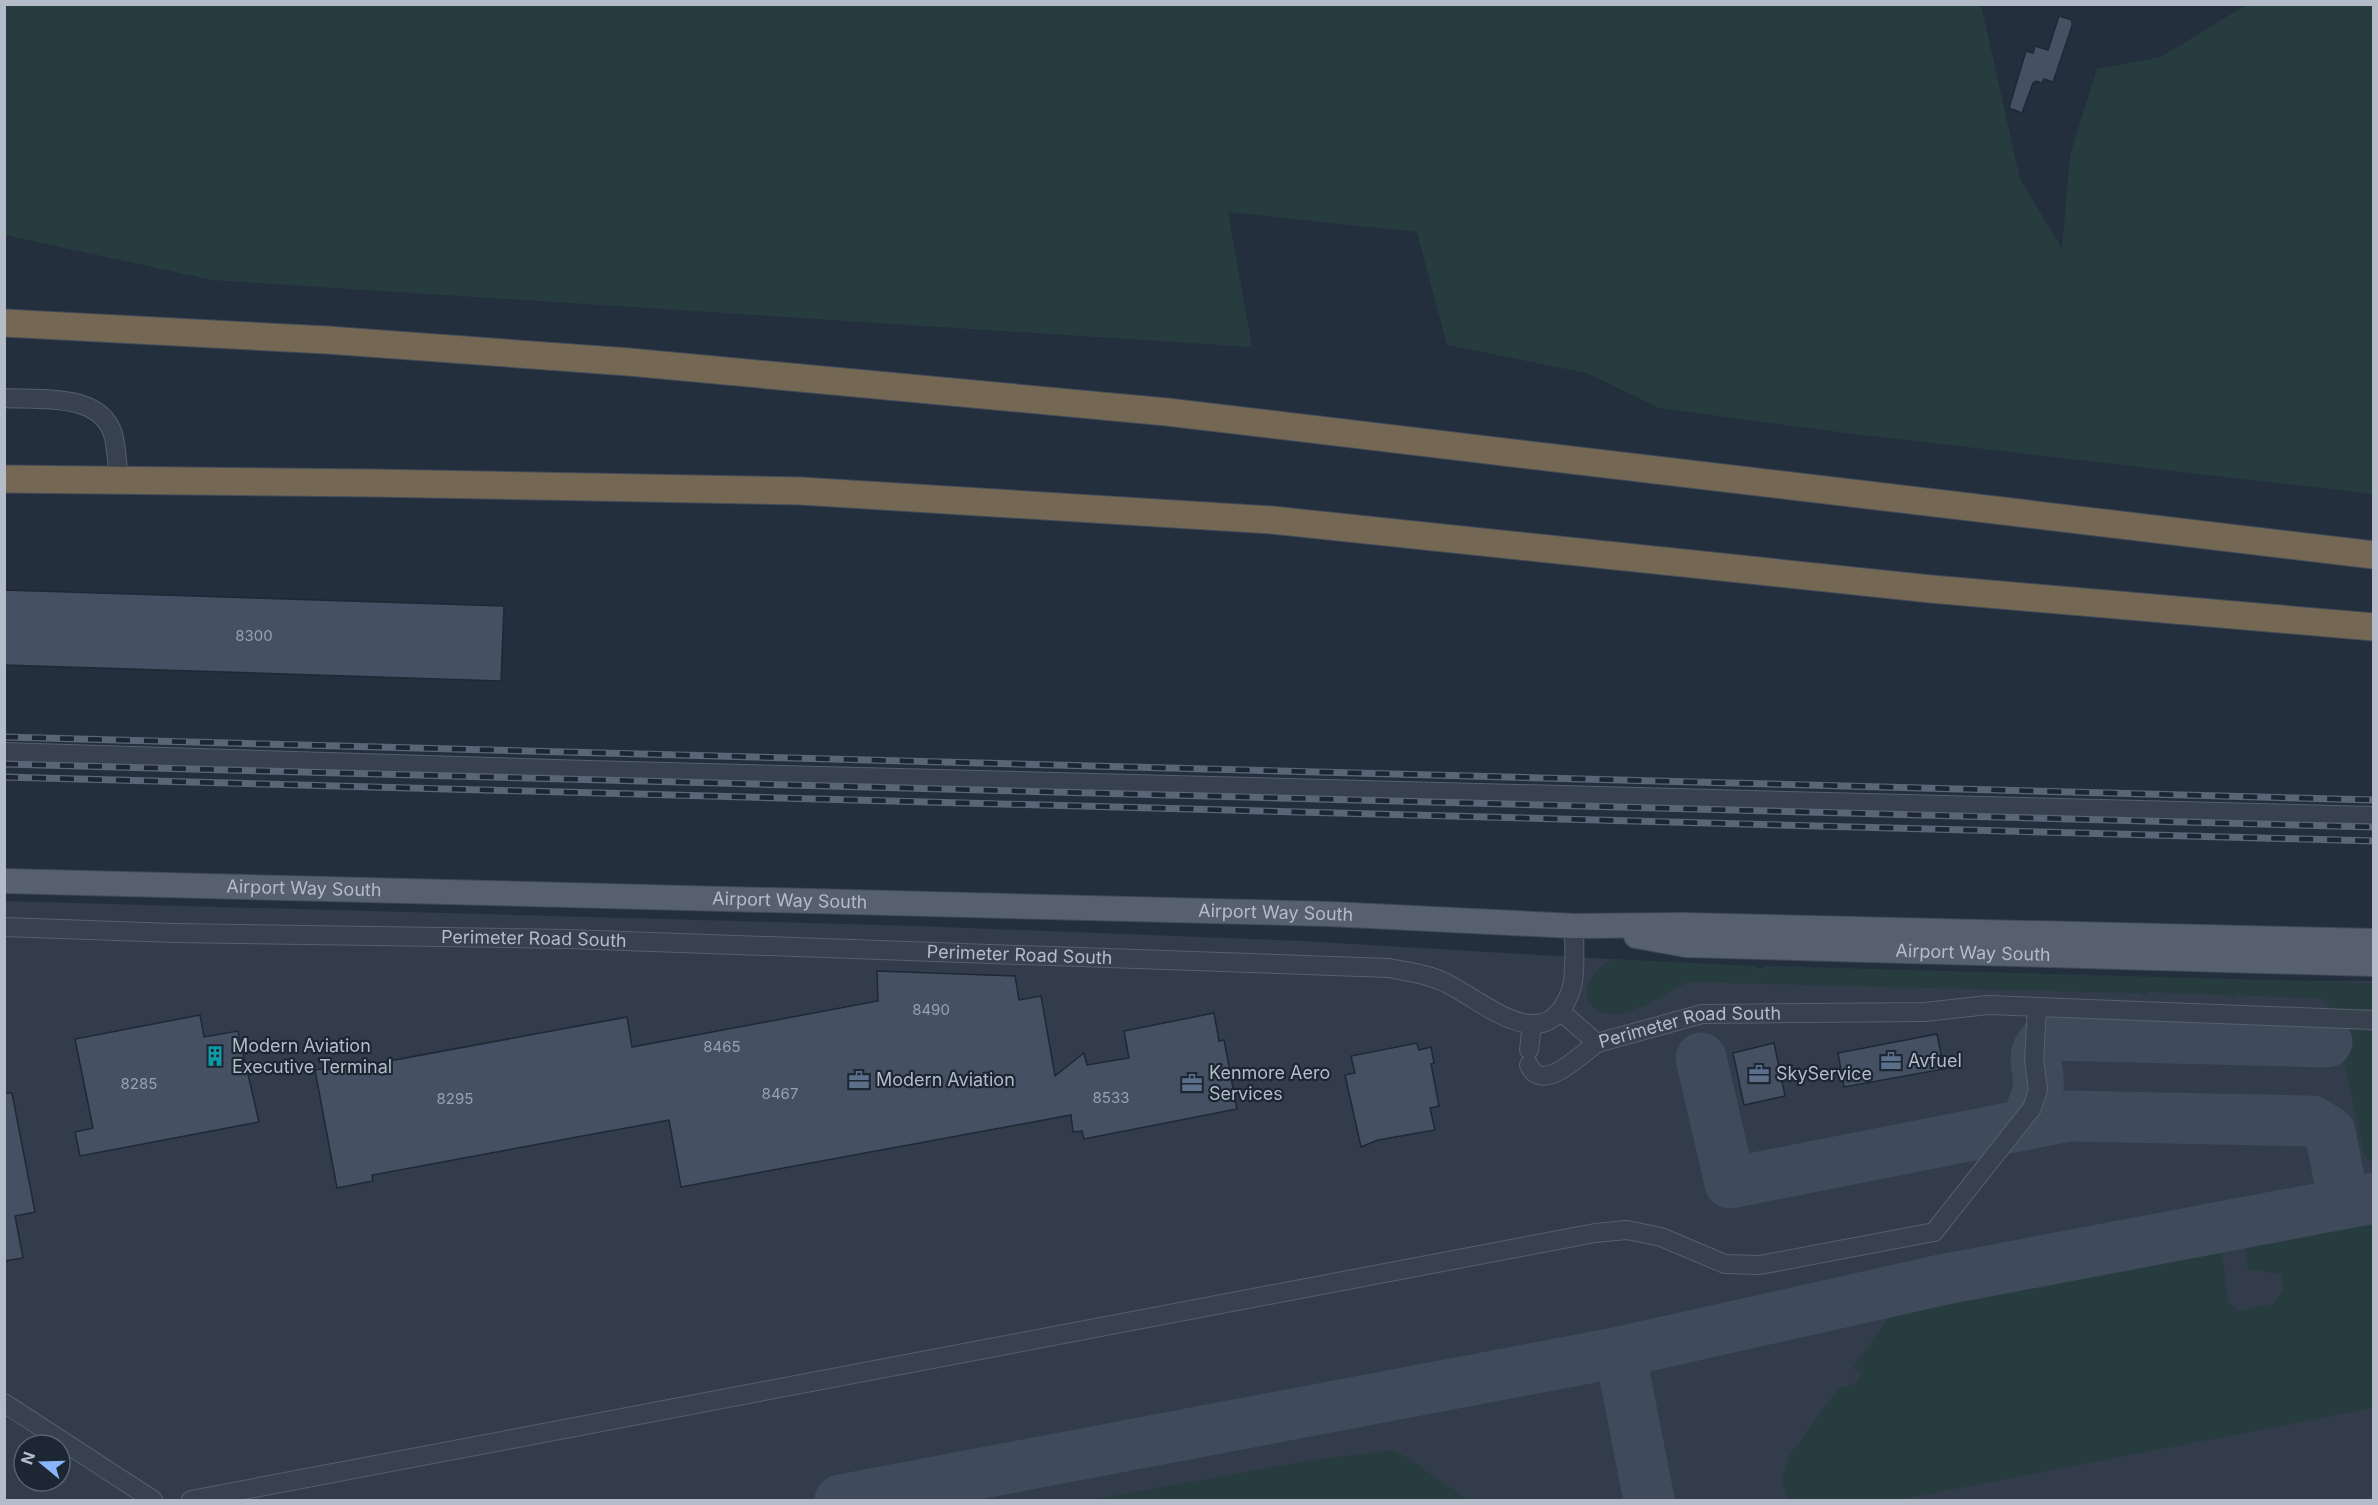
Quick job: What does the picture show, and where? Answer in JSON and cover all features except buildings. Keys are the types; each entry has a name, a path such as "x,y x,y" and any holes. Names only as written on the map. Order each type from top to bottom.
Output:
{"highway":[{"path":"4,323 327,340 606,360 1167,412 2373,555"},
{"path":"4,479 801,491 1272,520 1931,589 2373,627"}],"main road":[{"name":"Airport Way South","path":"4,881 1330,914 1574,926 1682,925 2373,941"},
{"name":"Airport Way South","path":"1574,926 1686,945 2373,964"}],"lane":[{"path":"4,398 66,401 93,409 104,419 112,433 119,480"},
{"path":"4,752 588,770 2373,816"},
{"path":"1574,926 1571,989 1560,1011 1543,1023 1532,1025 1529,1058 1533,1073 1539,1077 1550,1077 1597,1043"},
{"name":"Perimeter Road South","path":"4,927 174,933 567,939 1389,968 1445,982 1491,1010 1521,1024 1532,1025"},
{"name":"Perimeter Road South","path":"1560,1011 1597,1043 1702,1014 1751,1012 1869,1014 2000,1006 2373,1020"},
{"path":"191,1500 1594,1233 1627,1230 1661,1237 1725,1264 1760,1265 1934,1232 2032,1108 2038,1090 2034,1060 2037,1007"},
{"path":"4,1403 153,1500"}],"shaded area":[{"path":"5,901 917,926 1302,941 1778,969 2085,980 2373,981 2373,1500 5,1500"}],"green space":[{"path":"4,5 1981,5 2020,179 2062,249 2070,155 2097,69 2161,57 2246,5 2373,5 2373,494 1846,433 1659,408 1587,373 1447,345 1417,232 1228,212 1252,347 212,280 5,235"},
{"path":"1613,959 1755,966 1762,971 1765,966 2373,983 2374,1012 2332,1011 2325,999 2237,995 2235,999 2223,995 2148,992 2144,996 2138,993 1688,982 1639,1007 1619,1014 1610,1014 1598,1011 1591,1005 1587,998 1587,990 1596,972"},
{"path":"2338,1030 2373,1031 2373,1164 2364,1155"},
{"path":"2373,1215 2373,1408 1897,1500 1794,1500 1787,1496 1782,1481 1789,1456 1838,1389 1857,1383 1862,1373 1853,1368 1886,1321 1920,1301 2221,1242 2228,1301 2238,1311 2273,1304 2284,1290 2281,1274 2248,1269 2243,1239"},
{"path":"1395,1450 1469,1500 1090,1500 1314,1460"}],"taxiway":[{"path":"2032,1108 2038,1089 2036,1054 2052,1035 2327,1042"},
{"path":"1701,1058 1730,1183 2069,1116 2312,1121 2330,1132 2344,1203"},
{"path":"840,1500 1620,1352 1941,1280 2374,1198"},
{"path":"1620,1352 1649,1500"}],"railway":[{"path":"4,737 2374,800"},
{"path":"4,764 2374,827"},
{"path":"4,777 2374,841"}],"place":[{"name":"Modern Aviation Executive Terminal","path":"215,1056"},
{"name":"Avfuel","path":"1891,1061"},
{"name":"SkyService","path":"1759,1074"},
{"name":"Modern Aviation","path":"859,1080"},
{"name":"Kenmore Aero Services","path":"1192,1083"}]}
